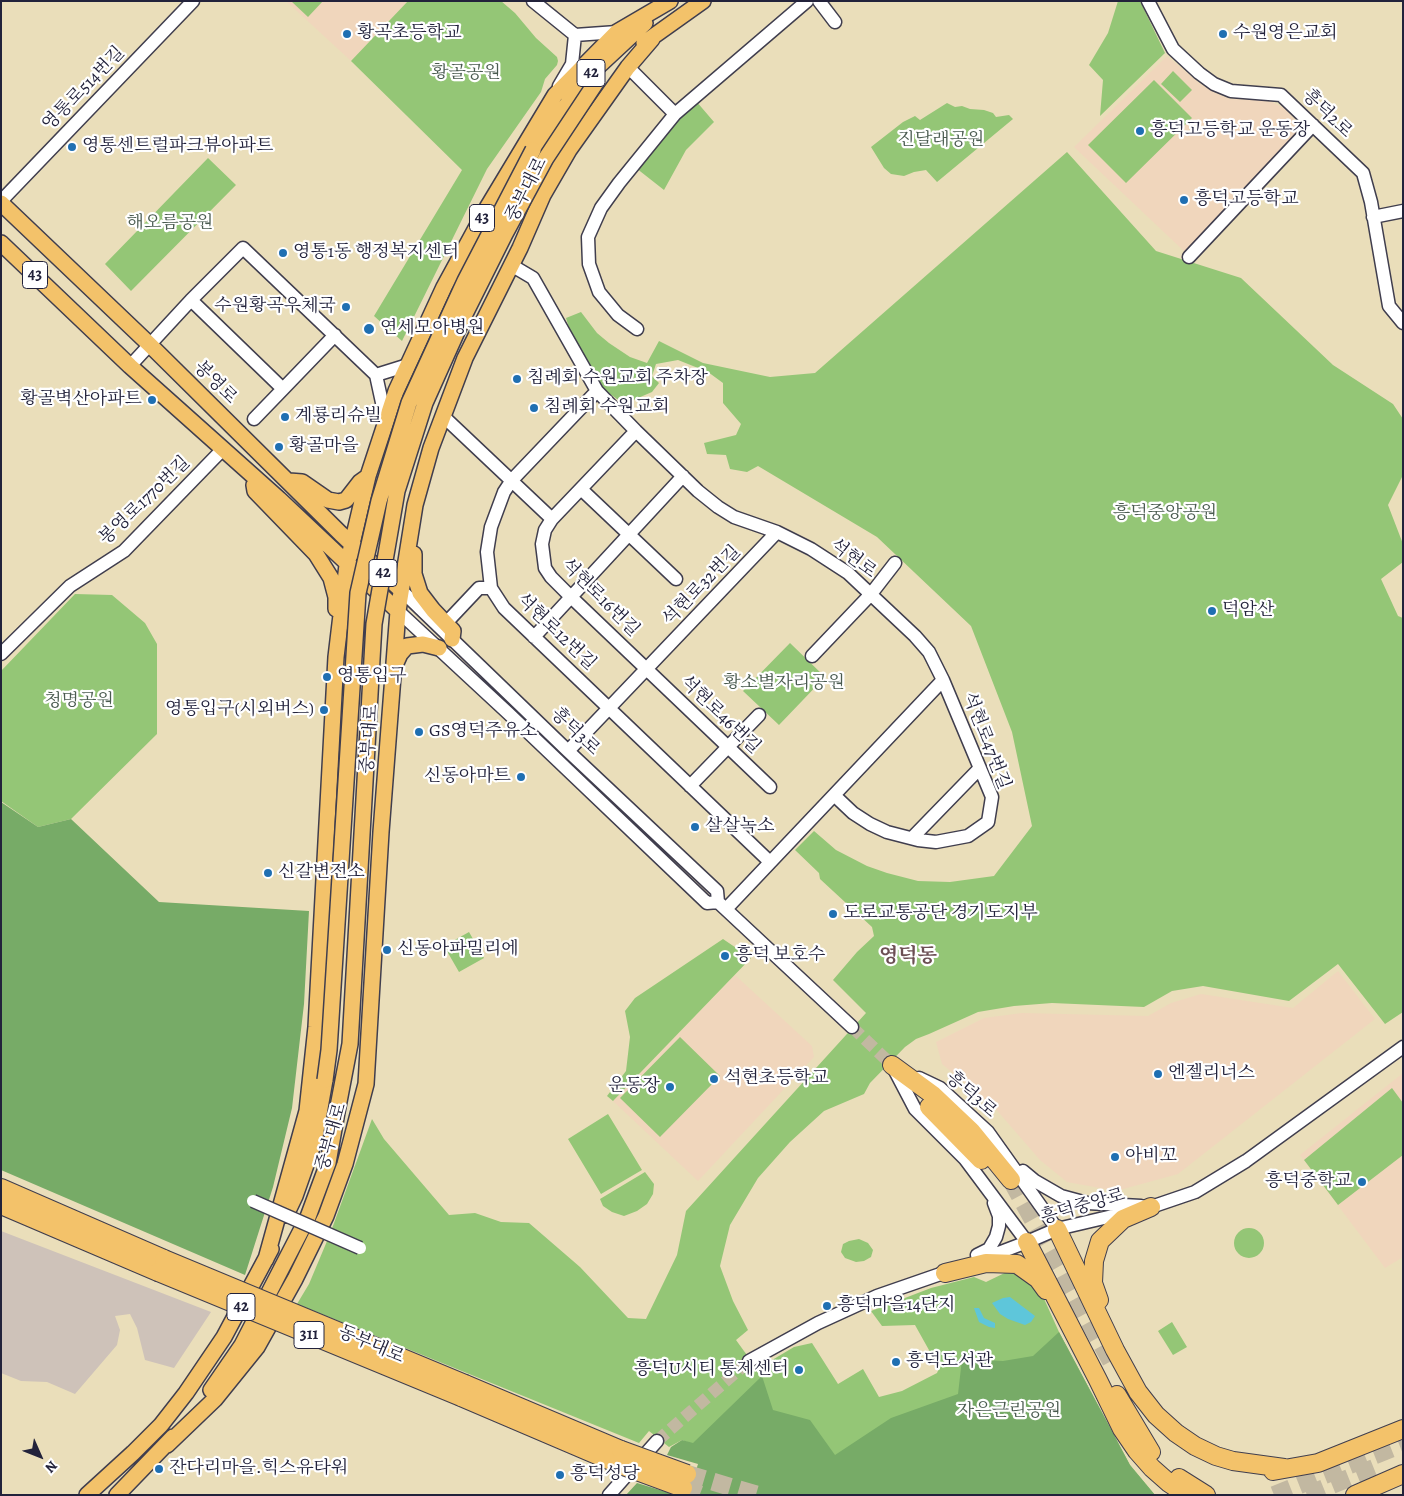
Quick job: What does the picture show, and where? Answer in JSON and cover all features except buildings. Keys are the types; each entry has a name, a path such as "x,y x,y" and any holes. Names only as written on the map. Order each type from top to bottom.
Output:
{"highway":[{"path":"892,1065 1001,1184"},
{"name":"동부대로","path":"1,1188 161,1266"},
{"name":"동부대로","path":"1,1205 161,1266 619,1457 685,1481"},
{"path":"1151,1206 1123,1219 1100,1241 1094,1261 1093,1283 1118,1395 1150,1451 1166,1468 1184,1482 1206,1495"},
{"path":"1057,1229 1110,1359 1156,1416 1195,1446 1216,1456 1233,1461 1284,1468 1318,1463 1403,1429"},
{"path":"1027,1242 1122,1429 1137,1451 1152,1468 1187,1495"},
{"path":"945,1273 986,1263 1017,1264 1038,1279 1074,1332"},
{"path":"1355,1495 1403,1474"}],"main road":[{"name":"중부대로","path":"167,1444 211,1389 242,1345 308,1217 328,1163 350,1044 374,624 397,491 425,403 464,316 505,234 546,158 597,82 621,57 652,38 703,1"},
{"name":"중부대로","path":"266,1259 307,1111 316,1027 336,657 347,564 368,476 396,391 444,287 487,208 555,95 617,32 666,4"},
{"name":"중부대로","path":"87,1495 161,1425 224,1337 266,1259 295,1196 314,1142 330,1050 358,593 379,501 409,403 465,280 532,150 589,75 666,4"},
{"name":"중부대로","path":"117,1495 215,1399 257,1346 295,1278 322,1224 345,1164 366,1084 381,832 398,611 415,508 430,448 464,358 544,195 569,150 628,67 652,38"},
{"name":"봉영로","path":"1,202 149,344 322,516 402,590"},
{"name":"43","path":"1,243 130,366 279,499 398,611"},
{"name":"43","path":"287,481 302,482 328,500 339,502 346,500 360,482 368,476"},
{"path":"255,478 253,486 255,491 316,554 331,578 336,597 336,657"},
{"path":"279,499 291,498 316,523 321,521 322,516"},
{"path":"415,508 414,574 420,593 453,630 452,639"},
{"path":"394,669 400,654 407,646 423,644 439,648"}],"street":[{"name":"영통로514번길","path":"1,202 193,1"},
{"path":"533,1 575,35 617,32"},
{"path":"637,329 618,315 599,292 589,264 588,236 601,208 618,183 675,114 807,1"},
{"path":"819,1 835,22"},
{"name":"흥덕2로","path":"1148,1 1173,49 1199,73 1214,84 1232,91 1281,95 1363,173 1389,306 1403,323"},
{"path":"555,95 572,64 575,35"},
{"path":"628,67 675,114"},
{"path":"1189,257 1313,125"},
{"path":"1373,217 1403,211"},
{"path":"130,366 191,300 244,248 376,375 386,421"},
{"name":"석현로","path":"511,265 533,278 598,391 698,491 734,517 777,532 811,549 848,573 914,635 929,652 943,680"},
{"path":"191,300 283,389"},
{"path":"254,419 336,335"},
{"path":"376,375 408,365"},
{"name":"석현로12번길","path":"598,391 512,480 500,501 491,527 487,552 491,588 504,608 770,862"},
{"path":"443,416 552,519"},
{"name":"석현로16번길","path":"636,431 552,519 545,530 542,544 542,559 551,577 647,669"},
{"name":"봉영로1770번길","path":"1,654 70,586 124,551 222,449"},
{"path":"534,637 683,476"},
{"path":"581,489 676,579"},
{"name":"석현로32번길","path":"568,751 777,532"},
{"path":"812,656 871,594 895,563"},
{"path":"446,623 479,588 491,588"},
{"name":"흥덕3로","path":"402,590 568,751 717,891 722,905 852,1027"},
{"name":"흥덕3로","path":"398,611 708,903 722,905"},
{"name":"석현로46번길","path":"647,669 770,787"},
{"path":"722,905 770,862 943,680"},
{"name":"석현로47번길","path":"834,795 853,813 870,824 887,832 912,838 936,842 968,836 988,822 992,797 943,680"},
{"path":"690,786 759,715"},
{"path":"912,838 980,768"},
{"name":"흥덕중앙로","path":"750,1361 818,1323 877,1296 945,1273 1057,1229 1151,1206 1195,1192 1246,1161 1403,1047"},
{"name":"흥덕3로","path":"892,1065 940,1088 988,1132 1057,1229"},
{"path":"999,1147 1035,1181 1061,1196 1087,1203 1151,1206"},
{"path":"1001,1184 1027,1242"},
{"path":"945,1273 989,1249 996,1237 999,1226 1001,1184"},
{"path":"253,1201 360,1248"},
{"path":"609,1495 657,1441"}],"shaded area":[{"name":"황곡초등학교","path":"286,1 408,1 351,61"},
{"name":"흥덕고등학교","path":"1167,56 1199,83 1215,93 1230,99 1272,102 1284,108 1304,130 1187,254 1074,147"},
{"path":"1338,971 1375,1019 1178,1174 1116,1191 1067,1182 1040,1160 994,1107 942,1064 936,1042 984,1018 1022,1013 1148,1016 1171,1003 1201,994 1293,1008"},
{"name":"석현초등학교","path":"735,975 812,1046 814,1057 698,1181 613,1101"},
{"name":"흥덕중학교","path":"1403,1073 1403,1257 1385,1268 1300,1155"},
{"path":"1,1231 211,1312 174,1368 145,1360 137,1328 130,1314 115,1316 120,1330 117,1345 75,1394 47,1382 21,1381 1,1373"}],"green space":[{"path":"291,1 323,1 308,17"},
{"name":"황골공원","path":"408,1 501,1 557,57 558,61 557,65 545,79 541,92 487,169 402,341 374,316 462,170 351,61"},
{"path":"1118,1 1140,1 1165,53 1100,116 1103,80 1089,65 1108,33"},
{"path":"1173,71 1192,90 1180,102 1161,84"},
{"name":"흥덕고등학교 운동장","path":"1154,80 1192,118 1126,183 1088,145"},
{"path":"696,101 714,122 686,150 664,190 636,168 677,116"},
{"name":"진달래공원","path":"947,103 955,107 962,106 970,109 984,110 993,113 996,117 1009,115 1013,119 937,182 926,170 904,176 891,174 884,168 871,147 903,122 915,116 920,120"},
{"name":"흥덕중앙공원","path":"1067,152 1156,251 1241,278 1333,365 1393,404 1403,419 1403,475 1388,505 1403,544 1403,562 1381,579 1398,616 1403,618 1403,1012 1385,1024 1338,964 1289,1001 1203,986 1172,991 1144,1007 1052,1003 1014,1006 978,1012 916,1039 905,1047 870,1083 864,1094 824,1111 790,1142 758,1178 730,1225 720,1266 733,1301 748,1330 736,1340 757,1369 794,1347 812,1343 838,1384 863,1369 879,1397 902,1391 937,1373 939,1368 915,1325 882,1326 871,1311 931,1288 974,1277 986,1282 1015,1268 1036,1281 1059,1332 1130,1465 1155,1495 818,1495 682,1440 669,1447 649,1431 639,1443 297,1304 309,1284 330,1234 372,1119 384,1139 449,1215 475,1213 501,1222 529,1223 580,1267 628,1318 646,1319 677,1255 686,1211 866,1013 833,980 857,952 874,936 872,927 820,879 819,873 795,850 814,831 836,850 867,866 918,881 950,882 994,876 1032,826 1012,732 971,626 877,537 758,466 747,472 730,469 726,455 707,454 704,443 736,435 741,424 723,403 723,383 708,372 678,360 656,364 652,376 659,383 652,392 624,404 603,389 570,331 566,318 581,312 597,333 609,343 630,357 647,363 659,341 703,363 770,377 815,373"},
{"name":"해오름공원","path":"208,158 236,185 131,291 105,264"},
{"name":"청명공원","path":"75,594 112,595 145,623 157,644 157,734 71,819 38,827 1,801 1,671"},
{"name":"황소별자리공원","path":"790,643 825,677 779,725 743,691"},
{"path":"1,802 38,827 71,819 159,902 309,911 304,1004 292,1108 273,1187 245,1275 1,1170"},
{"path":"469,932 484,958 459,972 444,946"},
{"path":"723,939 751,958 613,1101 607,1096 626,1071 630,1037 625,1011 635,998"},
{"name":"운동장","path":"680,1037 720,1076 660,1137 620,1098"},
{"path":"1392,1088 1403,1103 1403,1155 1338,1205 1304,1160"},
{"path":"608,1114 642,1170 601,1194 568,1139"},
{"path":"645,1172 654,1184 653,1194 647,1204 637,1211 624,1216 612,1212 603,1206 600,1199"},
{"path":"1249,1228 1260,1232 1264,1243 1260,1254 1249,1258 1238,1254 1234,1243 1238,1232"},
{"path":"859,1239 868,1243 873,1250 871,1257 864,1261 856,1262 845,1258 841,1252 843,1244"},
{"path":"1172,1322 1187,1347 1173,1355 1158,1331"},
{"name":"자은근린공원","path":"1059,1332 1130,1465 1155,1495 688,1495 698,1464 667,1455 671,1447 682,1440 693,1443 762,1376 773,1410 810,1420 835,1455 891,1418 958,1394 962,1359 1003,1361 1033,1356"},
{"path":"637,1483 676,1495 626,1495"}],"water":[{"path":"1010,1297 1035,1316 1031,1322 1025,1325 1008,1319 1000,1314 992,1303"},
{"path":"974,1308 979,1308 984,1318 995,1323 995,1328 979,1322"}],"tunnel":[{"path":"852,1027 892,1065"},
{"path":"1011,1180 1112,1363"},
{"path":"657,1441 749,1361"},
{"path":"1274,1495 1403,1444"},
{"path":"1307,1495 1374,1468"},
{"path":"687,1474 758,1495"},
{"path":"683,1488 701,1495"}],"place":[{"name":"황곡초등학교","path":"347,34"},
{"name":"수원영은교회","path":"1223,34"},
{"name":"흥덕고등학교 운동장","path":"1140,131"},
{"name":"영통센트럴파크뷰아파트","path":"72,147"},
{"name":"흥덕고등학교","path":"1184,200"},
{"name":"영통1동 행정복지센터","path":"283,253"},
{"name":"수원황곡우체국","path":"346,307"},
{"name":"연세모아병원","path":"369,329"},
{"name":"침례회 수원교회 주차장","path":"517,379"},
{"name":"황골벽산아파트","path":"152,400"},
{"name":"침례회 수원교회","path":"534,408"},
{"name":"계룡리슈빌","path":"285,417"},
{"name":"황골마을","path":"279,447"},
{"name":"덕암산","path":"1212,611"},
{"name":"영통입구","path":"327,677"},
{"name":"영통입구(시외버스)","path":"324,710"},
{"name":"GS영덕주유소","path":"419,732"},
{"name":"신동아마트","path":"521,777"},
{"name":"살살녹소","path":"695,827"},
{"name":"신갈변전소","path":"268,873"},
{"name":"도로교통공단 경기도지부","path":"833,914"},
{"name":"신동아파밀리에","path":"387,950"},
{"name":"흥덕 보호수","path":"725,956"},
{"name":"엔젤리너스","path":"1158,1074"},
{"name":"석현초등학교","path":"714,1079"},
{"name":"운동장","path":"670,1087"},
{"name":"아비꼬","path":"1115,1157"},
{"name":"흥덕중학교","path":"1362,1182"},
{"name":"흥덕마을14단지","path":"827,1306"},
{"name":"흥덕도서관","path":"896,1362"},
{"name":"흥덕U시티 통제센터","path":"799,1370"},
{"name":"잔다리마을.힉스유타워","path":"159,1469"},
{"name":"흥덕성당","path":"560,1475"}],"district":[{"name":"영덕동","path":"908,957"}]}
